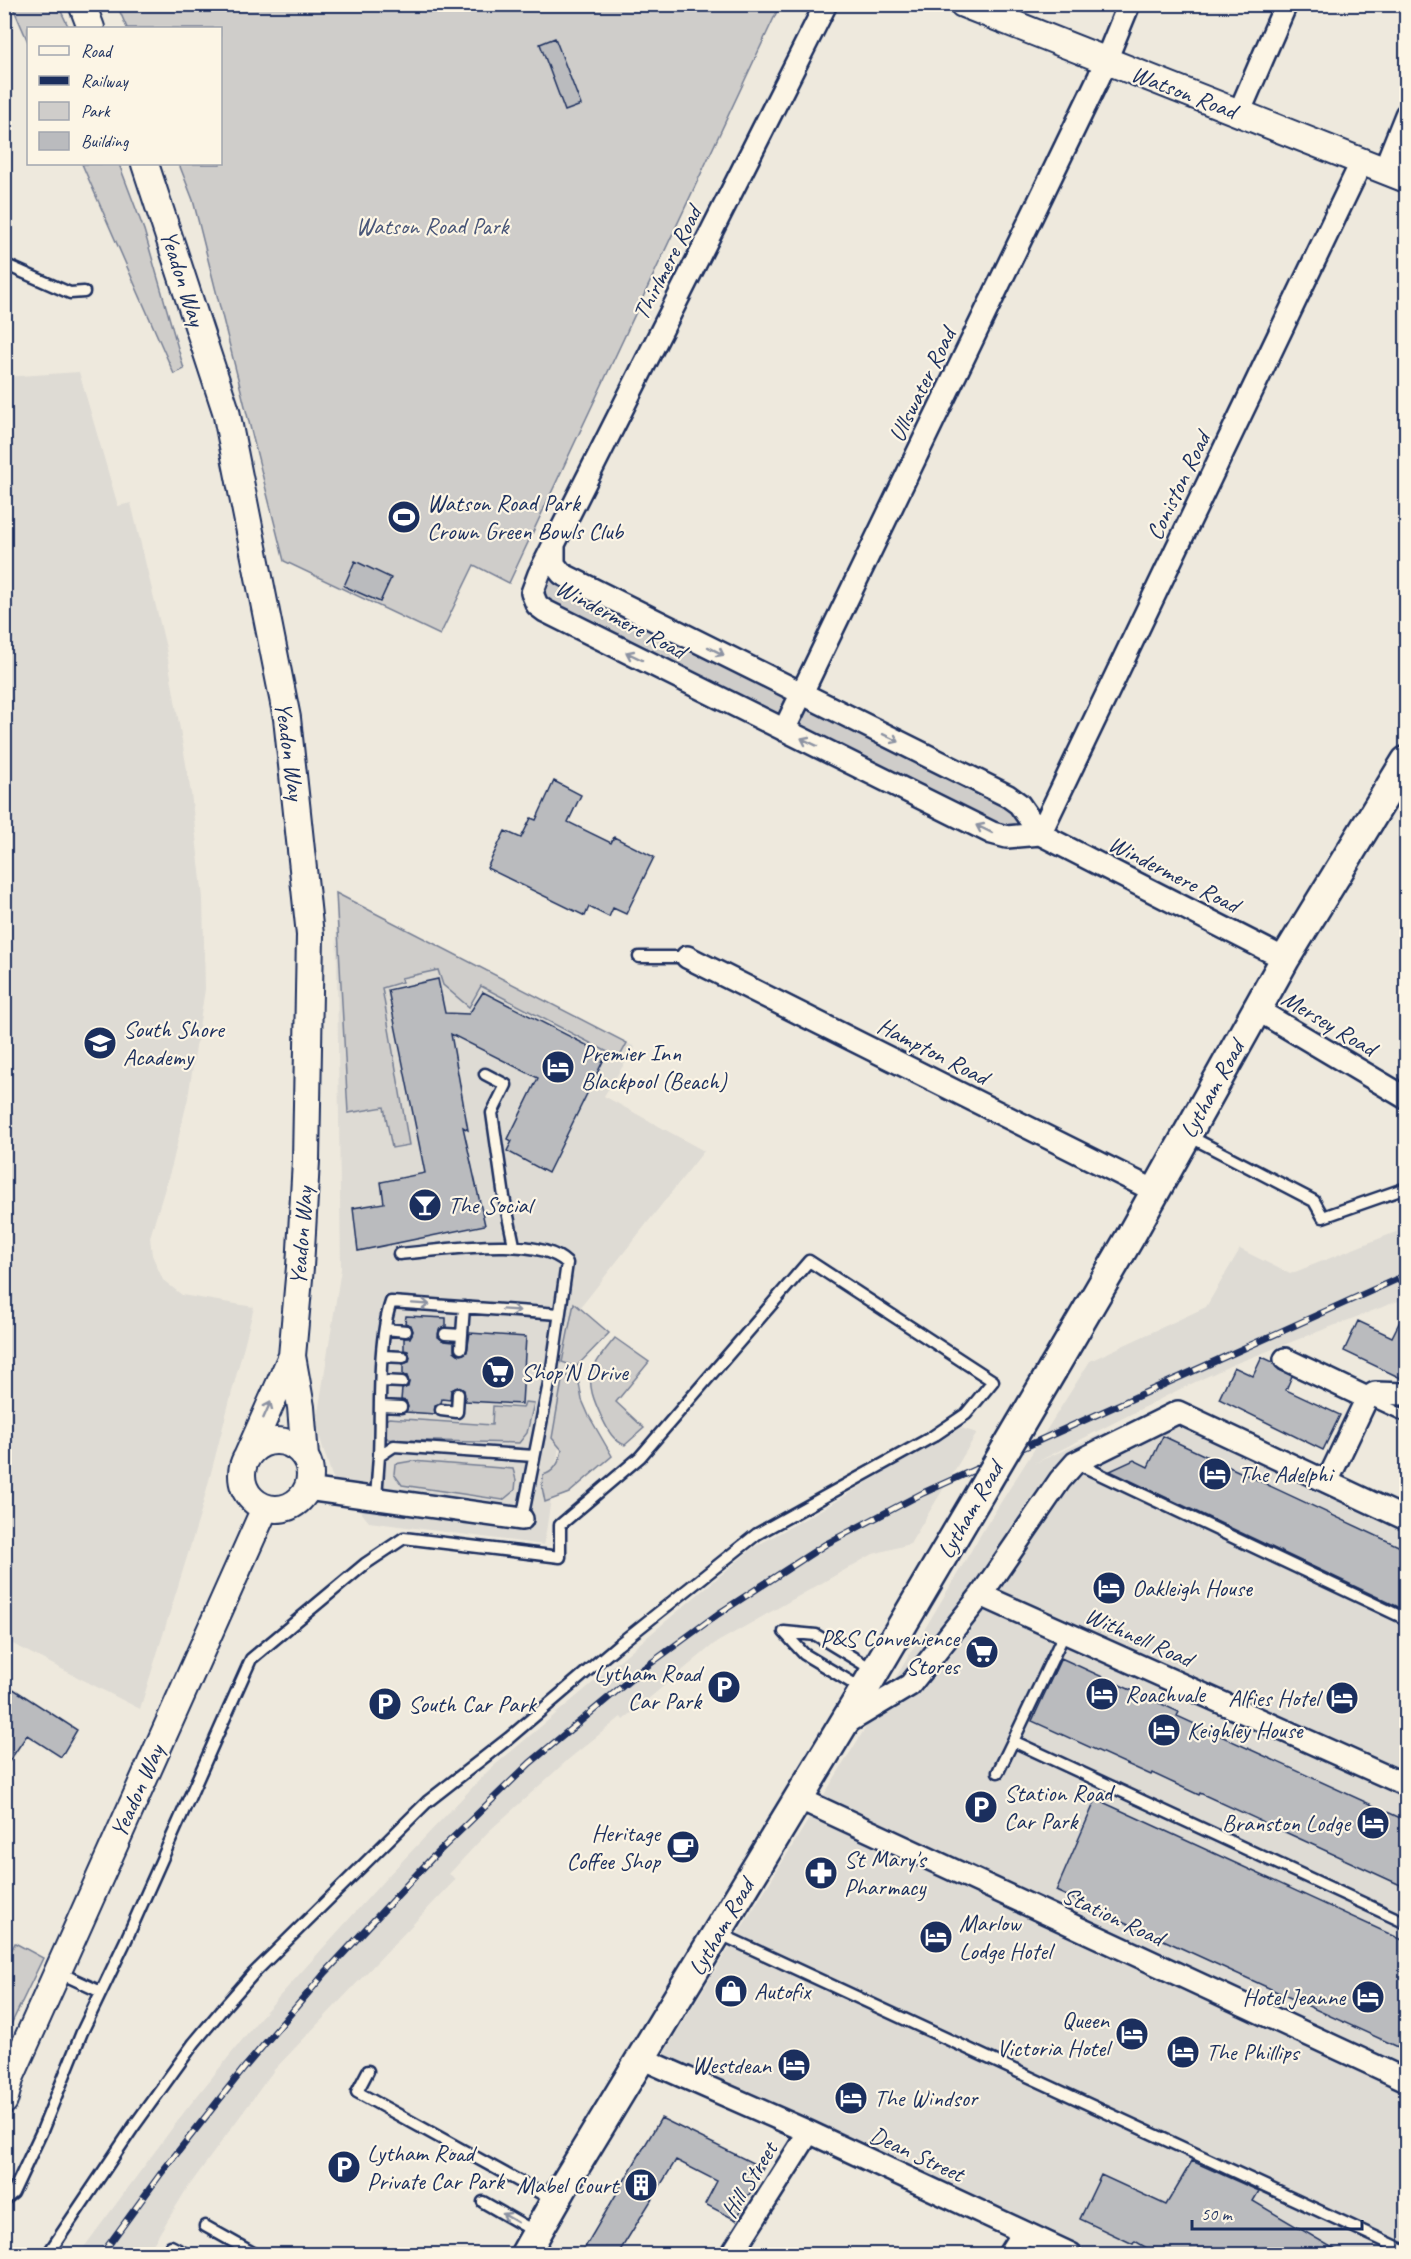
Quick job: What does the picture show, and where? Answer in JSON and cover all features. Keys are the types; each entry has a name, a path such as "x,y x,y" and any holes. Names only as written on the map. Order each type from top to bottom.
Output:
{"main road":[{"name":"Lytham Road","path":"531,2244 870,1680 1053,1369 1285,959 1405,766"}],"street":[{"path":"82,4 92,27"},
{"name":"Thirlmere Road","path":"554,544 826,4"},
{"name":"Watson Road","path":"963,4 1384,170"},
{"name":"Ullswater Road","path":"784,730 1106,62 1129,4"},
{"path":"1239,113 1286,4"},
{"name":"Coniston Road","path":"1040,834 1384,170 1407,116"},
{"name":"Yeadon Way","path":"145,165 226,411 289,740 310,935 306,1161 292,1356 301,1407 305,1457"},
{"name":"Windermere Road","path":"554,544 554,564 562,574 1008,796 1019,804 1040,834 1285,959"},
{"name":"Windermere Road","path":"554,544 533,586 532,593 537,605 545,611 992,833 1006,837 1040,834"},
{"name":"Hampton Road","path":"687,957 1155,1191"},
{"name":"Mersey Road","path":"1256,1009 1407,1098"},
{"name":"Yeadon Way","path":"244,1464 292,1356"},
{"path":"1286,1359 1367,1398"},
{"path":"1326,1482 1367,1398 1375,1393 1407,1394"},
{"path":"842,1725 910,1685 981,1595 1060,1480 1075,1463 1178,1412 1407,1519"},
{"path":"278,1441 288,1444 298,1449 305,1457 310,1479 307,1490 294,1504 275,1509 265,1508 255,1503 243,1485 244,1464 257,1447 267,1442 278,1441"},
{"path":"307,1490 522,1519"},
{"name":"Yeadon Way","path":"4,2101 8,2078 265,1508"},
{"name":"Withnell Road","path":"981,1595 1407,1785"},
{"name":"Station Road","path":"798,1798 1407,2080"},
{"name":"Dean Street","path":"641,2058 809,2132 1071,2254"},
{"name":"Hill Street","path":"732,2254 809,2132"},
{"path":"1009,2254 1023,2232"}],"lane":[{"path":"4,264 70,293 84,292"},
{"path":"639,957 687,957"},
{"path":"485,1074 506,1085 492,1113 504,1197 514,1245"},
{"path":"1187,1135 1314,1201 1323,1217 1407,1188"},
{"path":"399,1254 514,1245 544,1250 567,1263 552,1368 522,1519"},
{"path":"4,2200 13,2193 42,2131 82,2032 251,1659 365,1564 404,1538 560,1557 560,1525 640,1457 809,1261 993,1381 966,1414 932,1437 757,1534 618,1645 509,1738 427,1802 267,1959 225,2006 194,2043 134,2126 48,2254"},
{"path":"375,1498 379,1456 382,1356 391,1302 559,1314"},
{"path":"461,1348 464,1306"},
{"path":"385,1329 406,1330"},
{"path":"445,1334 462,1335"},
{"path":"382,1356 403,1357"},
{"path":"382,1381 402,1382"},
{"path":"441,1410 457,1412 458,1394"},
{"path":"1367,1398 1407,1416"},
{"path":"381,1406 400,1407"},
{"path":"379,1456 394,1446 409,1446 534,1456"},
{"path":"1075,1463 1407,1619"},
{"path":"784,1632 816,1635 870,1680 804,1654 784,1632"},
{"path":"998,1772 1065,1632"},
{"path":"1013,1741 1407,1923"},
{"path":"718,1933 1407,2251"},
{"path":"57,1971 101,1992"},
{"path":"368,2071 357,2092 556,2202"},
{"path":"483,2202 531,2244"},
{"path":"205,2226 255,2254"},
{"path":"171,2246 186,2254"}],"shaded area":[{"name":"South Shore Academy","path":"79,372 118,506 131,503 166,648 191,793 203,898 205,989 188,1098 172,1165 150,1237 152,1255 163,1280 182,1295 254,1307 200,1515 140,1709 5,1640 4,377"},
{"path":"336,893 635,1047 604,1096 704,1151 580,1308 544,1545 369,1522 332,1476 316,1426 341,1269"},
{"path":"1406,1228 1406,1298 1234,1364 1035,1463 1174,1402 1406,1514 1406,2254 1058,2254 662,2056 879,1706 984,1529 1090,1361 1206,1307 1240,1249 1290,1274"},
{"path":"958,1427 977,1433 910,1544 873,1554 714,1644 623,1720 621,1717 570,1758 488,1832 449,1874 456,1879 274,2070 186,2190 147,2254 79,2254 185,2111 259,2019 387,1877 489,1770 753,1548 840,1499"}],"green space":[{"path":"12,5 58,5 69,27 27,27 27,40"},
{"name":"Watson Road Park","path":"117,5 780,5 509,583 474,565 440,635 284,561 193,200 179,165 222,165 222,27 127,27"},
{"path":"82,165 119,165 144,230 184,369 174,374"},
{"path":"554,564 1008,796 1040,834 1015,837 545,611 533,586"},
{"path":"336,893 627,1043 619,1058 481,986 469,1007 443,985 438,970 401,978 402,982 382,988 409,1145 392,1148 384,1107 348,1113"},
{"path":"574,1303 609,1333 576,1367 562,1362"},
{"path":"615,1338 649,1362 616,1402 644,1428 625,1445 608,1430 596,1404 591,1384 594,1367"},
{"path":"563,1375 576,1378 589,1416 612,1456 569,1493 545,1502 542,1487 543,1475 556,1466 562,1450 552,1438"},
{"path":"525,1402 534,1403 527,1433 519,1443 394,1440 388,1439 383,1433 385,1420 389,1418 492,1425 493,1406 523,1408"},
{"path":"412,1461 513,1469 516,1480 515,1490 503,1500 402,1485 394,1474 395,1464"},
{"path":"15,1943 43,1958 5,2037 5,1963"}],"building":[{"path":"555,38 581,105 565,111 540,44"},
{"path":"355,561 391,578 380,602 344,586"},
{"path":"554,781 581,795 568,822 611,843 614,837 654,857 626,914 613,908 609,917 589,907 585,916 487,868 505,831 521,838 531,818 536,820"},
{"name":"Premier Inn Blackpool (Beach)","path":"438,979 445,1013 469,1014 483,992 606,1055 548,1173 507,1151 512,1141 508,1139 538,1078 451,1034 468,1130 463,1127 485,1225 358,1251 353,1208 384,1203 381,1182 425,1173 388,990"},
{"path":"1407,1307 1407,1381 1344,1351 1358,1321 1392,1337"},
{"path":"406,1316 446,1318 446,1327 439,1329 438,1337 444,1341 454,1342 454,1351 460,1355 467,1352 470,1333 526,1337 522,1404 465,1401 464,1390 458,1387 451,1390 450,1400 442,1399 441,1403 435,1405 435,1414 406,1412 408,1407 406,1401 401,1400 402,1389 408,1387 409,1382 407,1376 403,1375 403,1364 409,1362 410,1357 408,1351 404,1350 404,1338 410,1338 413,1331 411,1325 405,1323"},
{"path":"1262,1357 1273,1362 1279,1370 1292,1376 1286,1390 1340,1415 1323,1450 1219,1399 1234,1367 1253,1376"},
{"path":"1163,1436 1407,1550 1407,1611 1110,1471 1134,1460 1148,1467"},
{"path":"1061,1658 1179,1712 1177,1716 1407,1821 1407,1888 1200,1793 1199,1795 1152,1773 1151,1775 1032,1721"},
{"path":"4,1683 77,1730 61,1757 27,1735 4,1769"},
{"path":"1096,1799 1407,1942 1407,2051 1056,1891"},
{"path":"661,2118 763,2168 736,2220 705,2204 717,2181 676,2160 618,2254 581,2254"},
{"path":"1192,2161 1259,2191 1253,2201 1343,2254 1157,2254 1135,2241 1133,2244 1080,2219 1101,2175 1166,2205"}],"railway":[{"path":"102,2254 162,2172 245,2067 326,1972 432,1858 530,1763 643,1669 718,1614 826,1544 923,1493 1406,1275"}],"place":[{"name":"Watson Road Park Crown Green Bowls Club","path":"404,517"},
{"name":"South Shore Academy","path":"100,1043"},
{"name":"Premier Inn Blackpool (Beach)","path":"558,1067"},
{"name":"The Social","path":"425,1205"},
{"name":"Shop'N Drive","path":"498,1372"},
{"name":"The Adelphi","path":"1215,1474"},
{"name":"Oakleigh House","path":"1109,1588"},
{"name":"P&S Convenience Stores","path":"982,1652"},
{"name":"Lytham Road Car Park","path":"724,1687"},
{"name":"Roachvale","path":"1102,1694"},
{"name":"Alfies Hotel","path":"1342,1698"},
{"name":"South Car Park","path":"385,1704"},
{"name":"Keighley House","path":"1164,1730"},
{"name":"Station Road Car Park","path":"981,1807"},
{"name":"Branston Lodge","path":"1373,1823"},
{"name":"Heritage Coffee Shop","path":"683,1847"},
{"name":"St Mary's Pharmacy","path":"821,1873"},
{"name":"Marlow Lodge Hotel","path":"936,1937"},
{"name":"Autofix","path":"731,1991"},
{"name":"Hotel Jeanne","path":"1368,1997"},
{"name":"Queen Victoria Hotel","path":"1132,2034"},
{"name":"The Phillips","path":"1183,2052"},
{"name":"Westdean","path":"794,2065"},
{"name":"The Windsor","path":"851,2098"},
{"name":"Lytham Road Private Car Park","path":"344,2167"},
{"name":"Mabel Court","path":"641,2185"}]}
